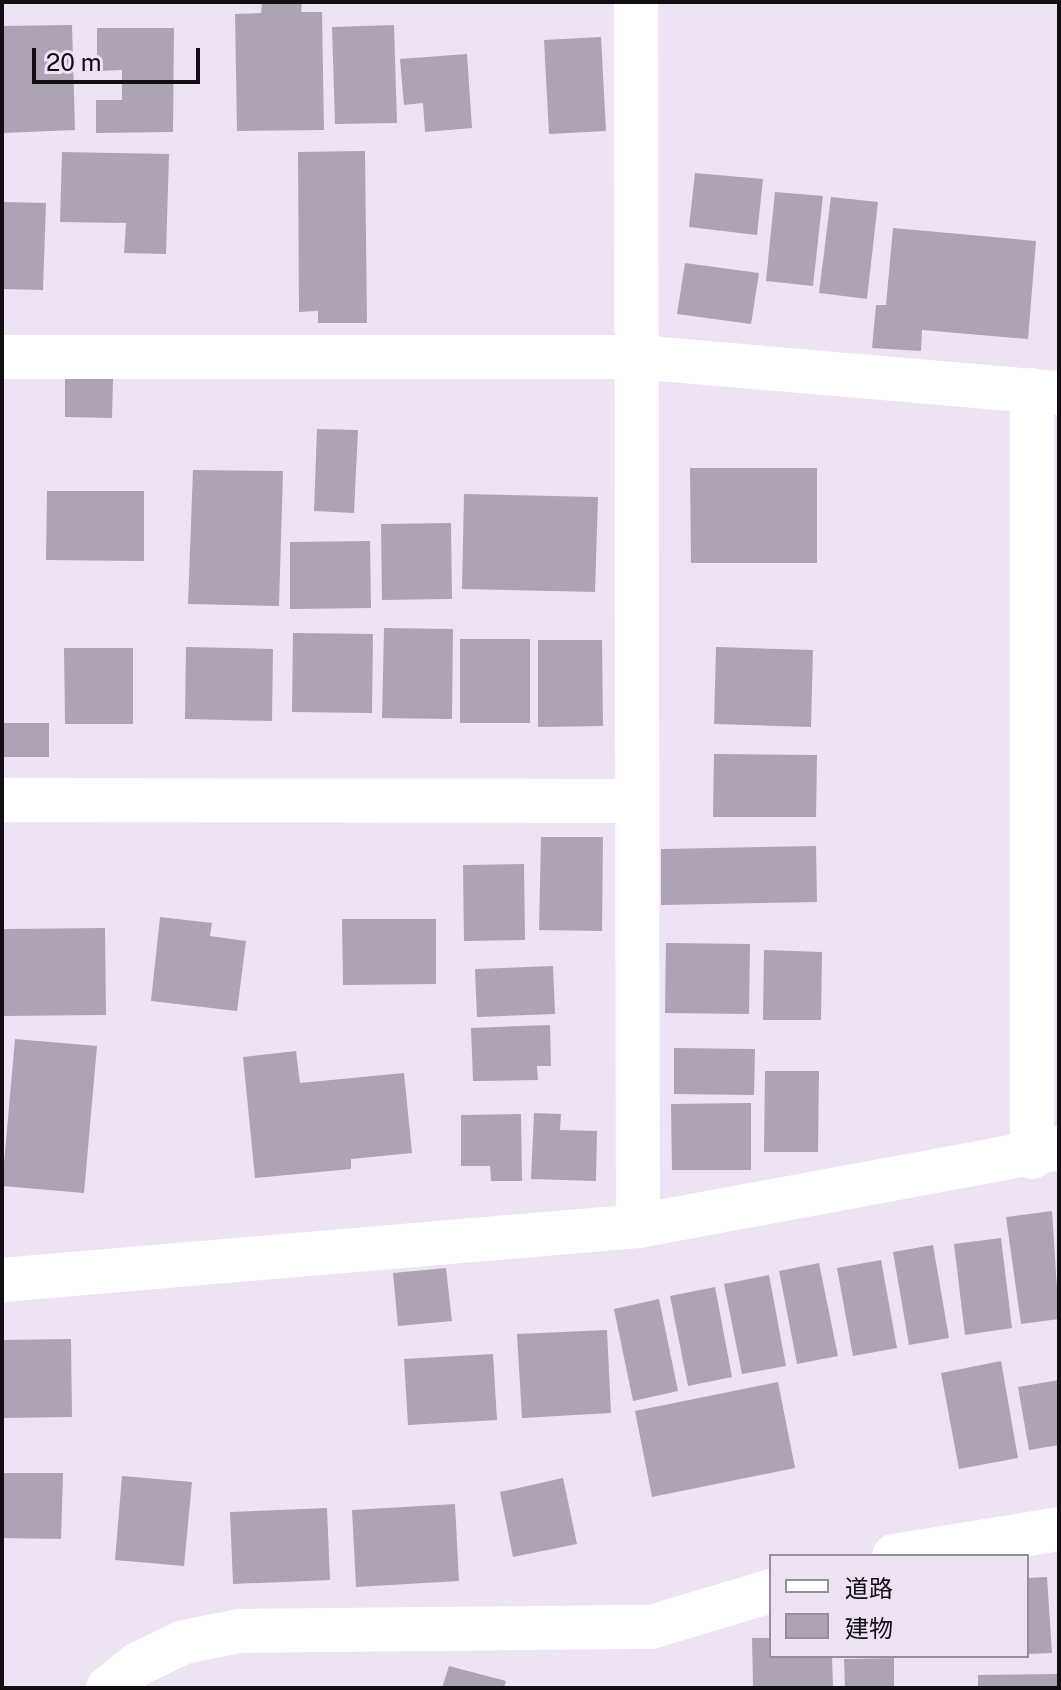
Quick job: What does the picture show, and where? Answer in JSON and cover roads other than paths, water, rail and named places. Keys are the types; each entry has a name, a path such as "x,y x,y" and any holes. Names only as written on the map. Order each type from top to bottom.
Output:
{"street":[{"path":"636,2 638,1226"},
{"path":"2,357 637,357 1046,392 1046,1152 638,1226 2,1280"},
{"path":"2,800 637,801"},
{"path":"906,1554 1059,1529"},
{"path":"108,1688 138,1664 184,1642 239,1631 651,1627 769,1592"}]}
